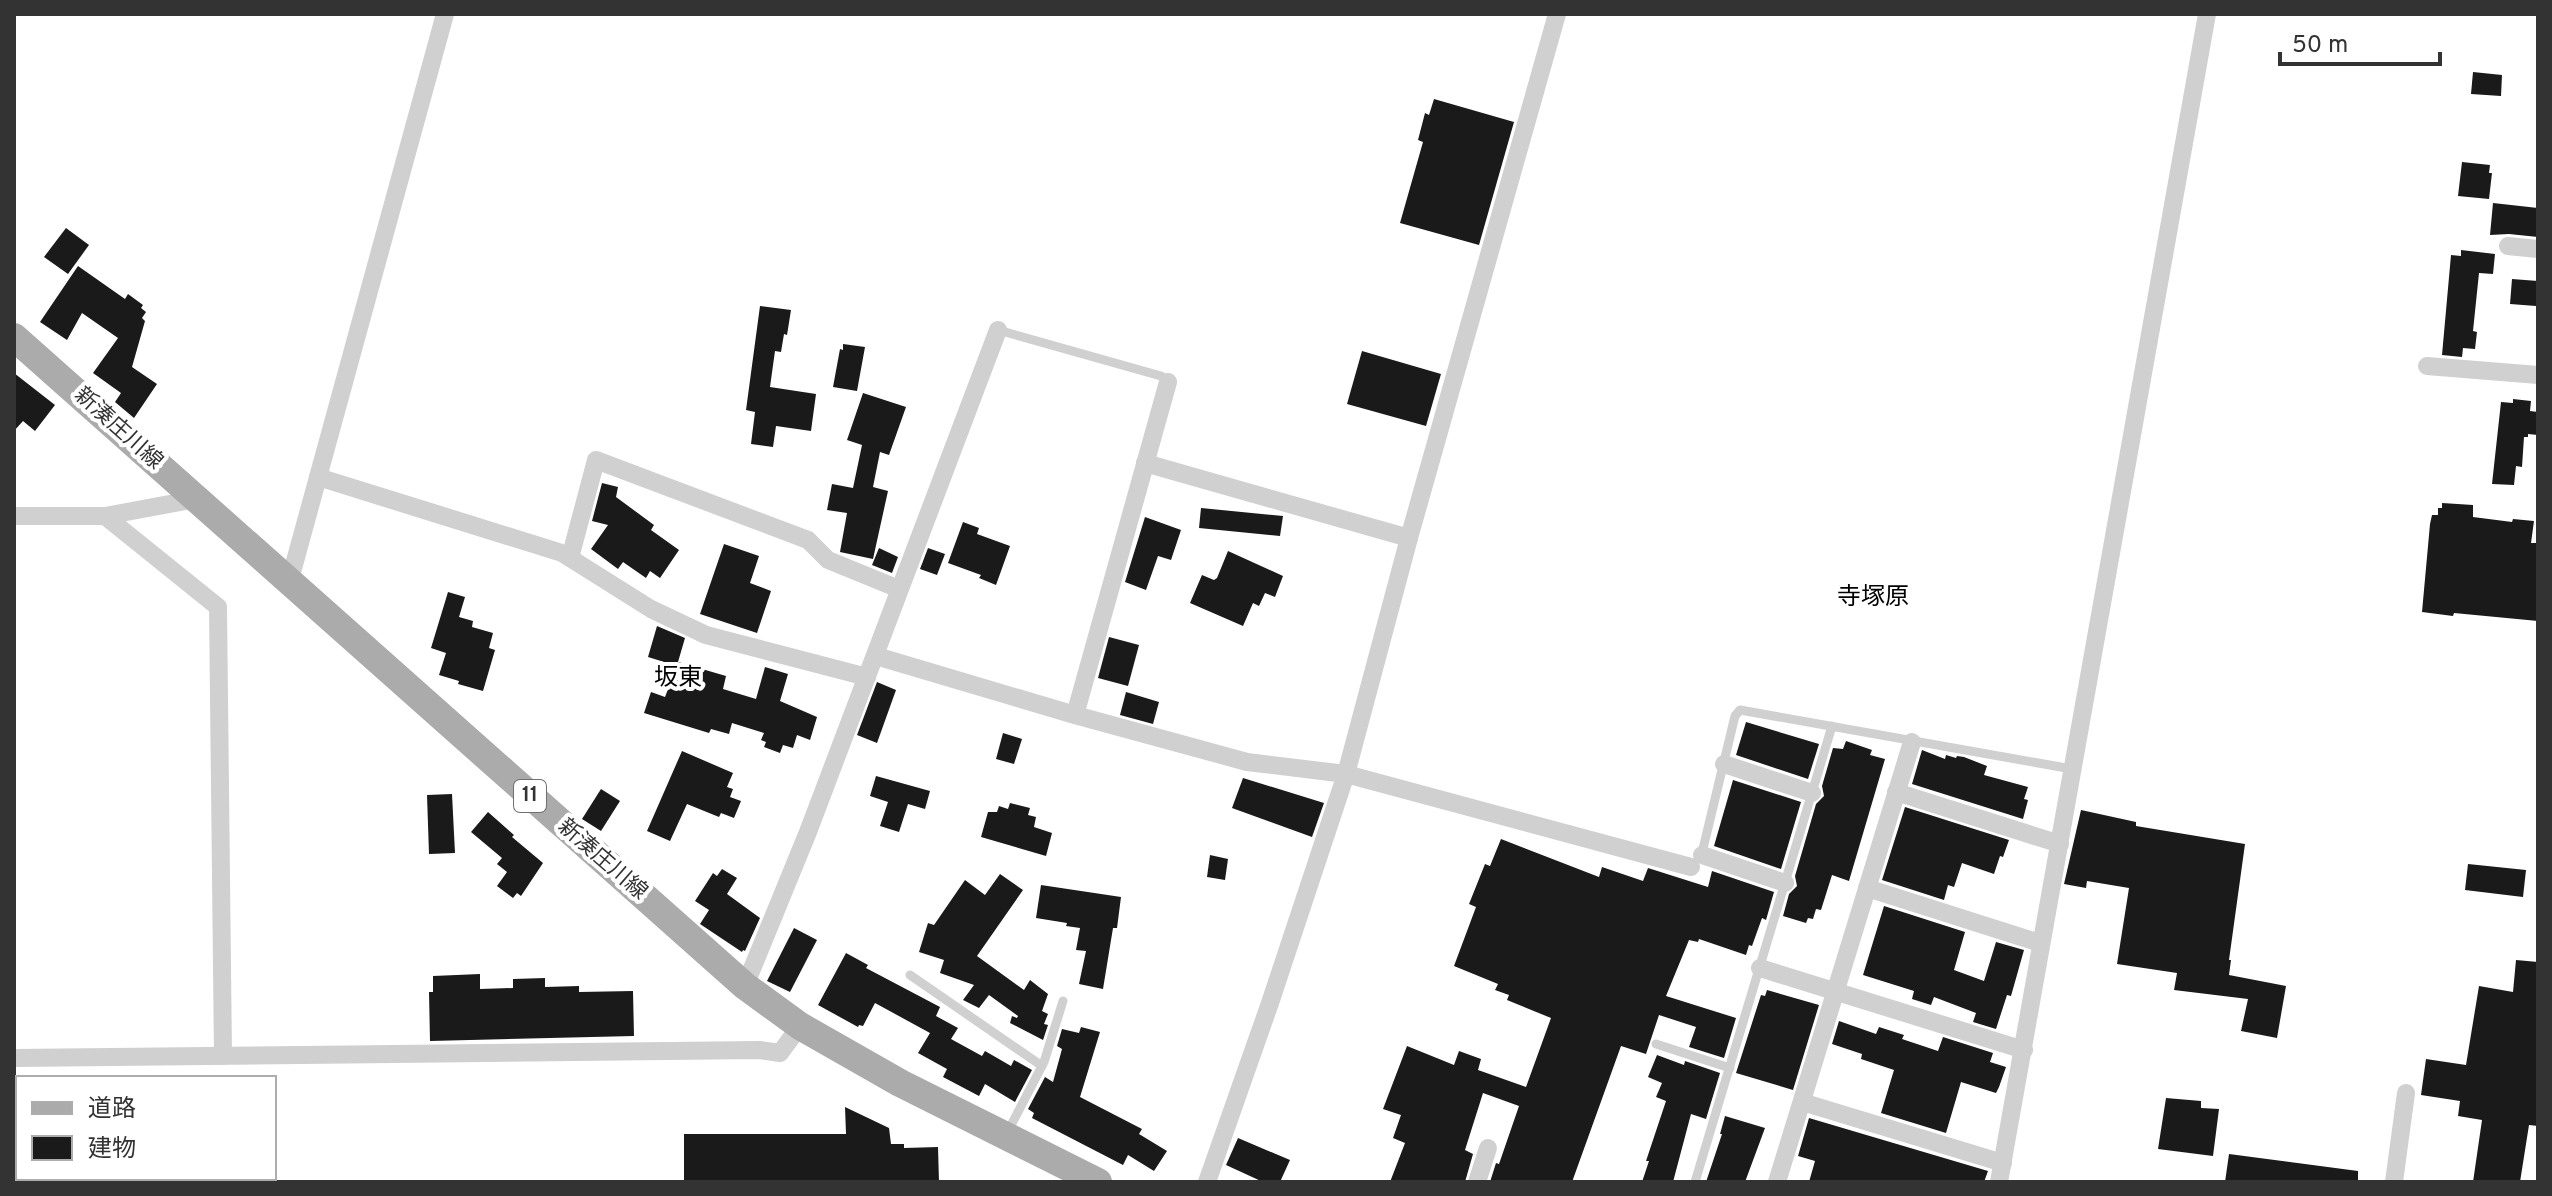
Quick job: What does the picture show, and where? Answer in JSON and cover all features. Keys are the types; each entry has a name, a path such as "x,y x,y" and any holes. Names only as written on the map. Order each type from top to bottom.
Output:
{"main road":[{"name":"新湊庄川線","path":"14,337 745,986 800,1026 900,1083 1098,1182"}],"street":[{"path":"289,583 445,14"},
{"path":"1207,1182 1346,774 1409,538 1557,14"},
{"path":"1802,1102 2001,1173 2207,14"},
{"path":"2508,246 2538,249"},
{"path":"745,986 876,656 998,330"},
{"path":"2427,366 2538,375"},
{"path":"1075,715 1168,382"},
{"path":"570,558 596,460 808,540 828,560 899,589"},
{"path":"1145,463 1409,538"},
{"path":"318,477 562,553 651,609 706,635 867,677"},
{"path":"14,516 105,516 196,499"},
{"path":"105,516 218,607 223,1056"},
{"path":"876,656 1247,762 1346,774 1785,883"},
{"path":"1777,1182 1912,742"},
{"path":"1724,764 1812,793"},
{"path":"1896,792 2060,844"},
{"path":"1867,888 2040,943"},
{"path":"1760,968 2024,1050"},
{"path":"14,1058 759,1050 780,1053 800,1026"},
{"path":"2394,1182 2406,1093"},
{"path":"1477,1182 1488,1148"}],"lane":[{"path":"998,330 1146,371 1168,382"},
{"path":"1696,861 1735,716 1740,710 2072,769"},
{"path":"1695,1182 1832,726"},
{"path":"910,975 1042,1066"},
{"path":"1005,1136 1042,1066 1063,1001"},
{"path":"1656,1044 1730,1068"}],"building":[{"path":"2473,72 2502,75 2501,96 2471,94"},
{"path":"1434,99 1514,122 1479,245 1400,223 1423,142 1418,140 1425,113 1429,115"},
{"path":"2462,162 2490,165 2489,199 2458,196"},
{"path":"2493,203 2538,208 2538,237 2490,235"},
{"path":"66,228 89,245 68,274 44,257"},
{"path":"2461,250 2495,254 2493,274 2479,273 2473,331 2477,332 2475,349 2463,348 2462,357 2442,355 2451,255 2461,256"},
{"path":"78,266 125,299 128,294 143,305 141,308 146,312 132,367 157,384 134,418 115,402 121,393 93,373 118,338 82,313 67,340 40,322"},
{"path":"2512,279 2538,281 2536,306 2510,304"},
{"path":"760,306 791,310 781,352 775,351 770,387 816,394 811,431 776,426 773,447 751,444 755,412 746,410"},
{"path":"843,344 865,347 857,391 833,387"},
{"path":"1362,351 1441,374 1426,426 1347,404"},
{"path":"14,373 55,405 35,431 23,421 14,431"},
{"path":"863,393 906,407 889,455 880,452 873,487 888,491 873,559 840,552 847,513 827,510 832,484 853,488 862,445 847,440"},
{"path":"2513,399 2531,401 2530,411 2538,412 2538,435 2528,434 2524,437 2522,467 2516,466 2514,485 2492,484 2501,402 2513,403"},
{"path":"602,483 618,487 616,497 654,525 651,530 679,550 660,578 650,571 646,578 623,562 618,569 591,549 608,525 592,521"},
{"path":"2442,503 2473,505 2473,517 2512,522 2513,519 2534,521 2531,543 2538,543 2538,621 2422,612 2430,524 2432,515 2438,515"},
{"path":"1201,508 1283,516 1280,536 1199,528"},
{"path":"1145,517 1181,530 1171,560 1158,556 1146,590 1125,582"},
{"path":"963,522 979,528 977,534 1010,546 996,585 979,578 981,575 948,563"},
{"path":"724,544 759,556 750,583 771,591 757,633 700,614"},
{"path":"879,548 898,557 892,573 872,565"},
{"path":"928,548 945,554 937,575 920,569"},
{"path":"1228,551 1283,576 1275,597 1265,593 1259,606 1253,603 1243,626 1190,603 1202,575 1214,580 1217,578"},
{"path":"448,592 465,597 459,617 473,621 472,627 493,633 489,648 495,650 483,691 439,675 446,653 431,648"},
{"path":"657,626 685,638 678,662 726,676 723,689 756,699 765,667 788,674 780,701 817,717 810,740 797,735 793,748 783,745 780,753 764,747 766,742 761,740 764,733 732,723 729,734 711,729 709,733 644,713 651,692 665,697 677,666 648,657"},
{"path":"1109,637 1139,645 1128,686 1098,678"},
{"path":"877,682 896,690 877,743 857,735"},
{"path":"1126,692 1159,702 1153,724 1120,715"},
{"path":"1746,722 1819,744 1808,779 1736,755"},
{"path":"1003,733 1022,739 1014,764 996,759"},
{"path":"1846,741 1872,750 1870,755 1885,759 1849,881 1832,875 1821,910 1816,909 1813,919 1808,918 1806,923 1783,916 1789,894 1797,886 1795,876 1816,804 1824,796 1822,786 1833,748 1843,749"},
{"path":"1922,750 1945,759 1946,755 1964,757 1987,766 1984,775 2028,787 2023,819 1912,784"},
{"path":"682,751 733,773 727,787 733,789 730,797 741,801 734,818 721,813 719,817 687,804 670,841 647,831"},
{"path":"876,776 930,791 925,809 908,804 899,832 880,826 888,802 870,796"},
{"path":"1243,778 1324,803 1312,837 1232,808"},
{"path":"1733,780 1801,802 1781,869 1714,846"},
{"path":"601,789 620,801 601,831 582,819"},
{"path":"452,794 455,853 429,854 427,795"},
{"path":"1010,803 1030,808 1028,815 1036,817 1034,827 1052,833 1046,856 981,837 988,812 997,812 999,806 1008,809"},
{"path":"1905,807 2009,840 1994,874 1962,863 1954,887 1948,885 1944,900 1882,880"},
{"path":"2081,810 2136,822 2136,826 2245,844 2229,975 2286,986 2277,1038 2241,1031 2248,999 2174,990 2177,973 2117,964 2129,888 2087,881 2086,888 2064,884"},
{"path":"488,812 543,863 521,896 517,893 513,898 497,886 507,872 497,864 502,858 471,832"},
{"path":"1501,839 1599,877 1602,867 1643,881 1648,868 1708,887 1712,871 1774,892 1766,920 1762,918 1746,955 1699,939 1698,942 1689,940 1666,996 1736,1018 1724,1058 1689,1047 1696,1027 1659,1015 1646,1054 1621,1046 1572,1182 1490,1182 1519,1106 1483,1093 1465,1150 1473,1154 1465,1182 1390,1182 1405,1143 1393,1138 1401,1115 1383,1109 1407,1046 1454,1065 1459,1051 1481,1059 1478,1070 1526,1087 1551,1018 1507,1000 1509,995 1495,990 1498,984 1454,966 1476,907 1469,904 1485,864 1490,866"},
{"path":"1210,855 1228,859 1225,880 1207,877"},
{"path":"2468,864 2526,870 2523,897 2465,890"},
{"path":"722,869 737,878 727,894 760,918 742,952 700,924 709,910 695,901 713,873 717,876"},
{"path":"1000,874 1023,890 977,956 1024,990 1030,980 1048,994 1042,1011 1048,1014 1043,1040 1010,1023 1012,1016 1018,1016 989,995 979,1008 963,1000 974,985 940,973 944,960 919,952 928,923 934,925 965,880 985,895"},
{"path":"1041,885 1121,897 1103,989 1079,984 1086,951 1076,950 1080,928 1036,918"},
{"path":"1884,906 1965,932 1954,970 1984,981 1996,942 2024,950 2011,996 2007,995 1996,1029 1973,1022 1976,1013 1934,997 1931,1005 1912,999 1914,991 1863,975"},
{"path":"794,928 817,940 790,992 767,981"},
{"path":"846,953 868,965 866,968 940,1007 936,1016 958,1028 951,1039 982,1056 985,1051 1011,1066 1014,1060 1032,1070 1015,1102 985,1084 979,1096 943,1077 947,1069 918,1053 930,1033 875,1003 863,1026 858,1027 818,1005"},
{"path":"2516,960 2538,962 2538,1126 2529,1125 2520,1182 2473,1182 2482,1120 2458,1116 2460,1101 2421,1095 2426,1059 2466,1065 2479,986 2513,992"},
{"path":"480,974 480,989 513,988 513,979 545,978 545,987 579,986 579,992 633,991 634,1036 430,1041 429,992 433,992 433,976"},
{"path":"1767,990 1819,1005 1793,1090 1736,1073 1761,995 1765,996"},
{"path":"1839,1021 1876,1034 1879,1027 1904,1035 1902,1039 1938,1051 1943,1037 1993,1053 1990,1062 2006,1067 1996,1093 1961,1082 1946,1133 1881,1113 1894,1070 1861,1059 1862,1054 1832,1044"},
{"path":"1081,1027 1100,1032 1080,1097 1142,1129 1139,1134 1167,1151 1154,1171 1128,1155 1123,1165 1032,1118 1034,1113 1028,1109 1045,1077 1053,1082 1062,1049 1057,1046 1062,1029 1079,1033"},
{"path":"1657,1055 1720,1073 1706,1119 1691,1114 1673,1182 1642,1182 1666,1101 1656,1097 1662,1083 1648,1077"},
{"path":"2166,1098 2201,1101 2201,1108 2219,1109 2213,1156 2158,1149"},
{"path":"845,1107 889,1128 891,1144 904,1144 904,1148 938,1147 939,1182 684,1182 684,1134 846,1134"},
{"path":"1725,1116 1765,1128 1745,1182 1706,1182"},
{"path":"1809,1118 1988,1171 1984,1182 1809,1182 1815,1161 1798,1156"},
{"path":"1238,1138 1290,1160 1280,1182 1263,1182 1226,1165"},
{"path":"2229,1154 2358,1171 2358,1182 2225,1182"}],"district":[{"name":"寺塚原","path":"1873,598"},
{"name":"坂東","path":"678,679"}]}
